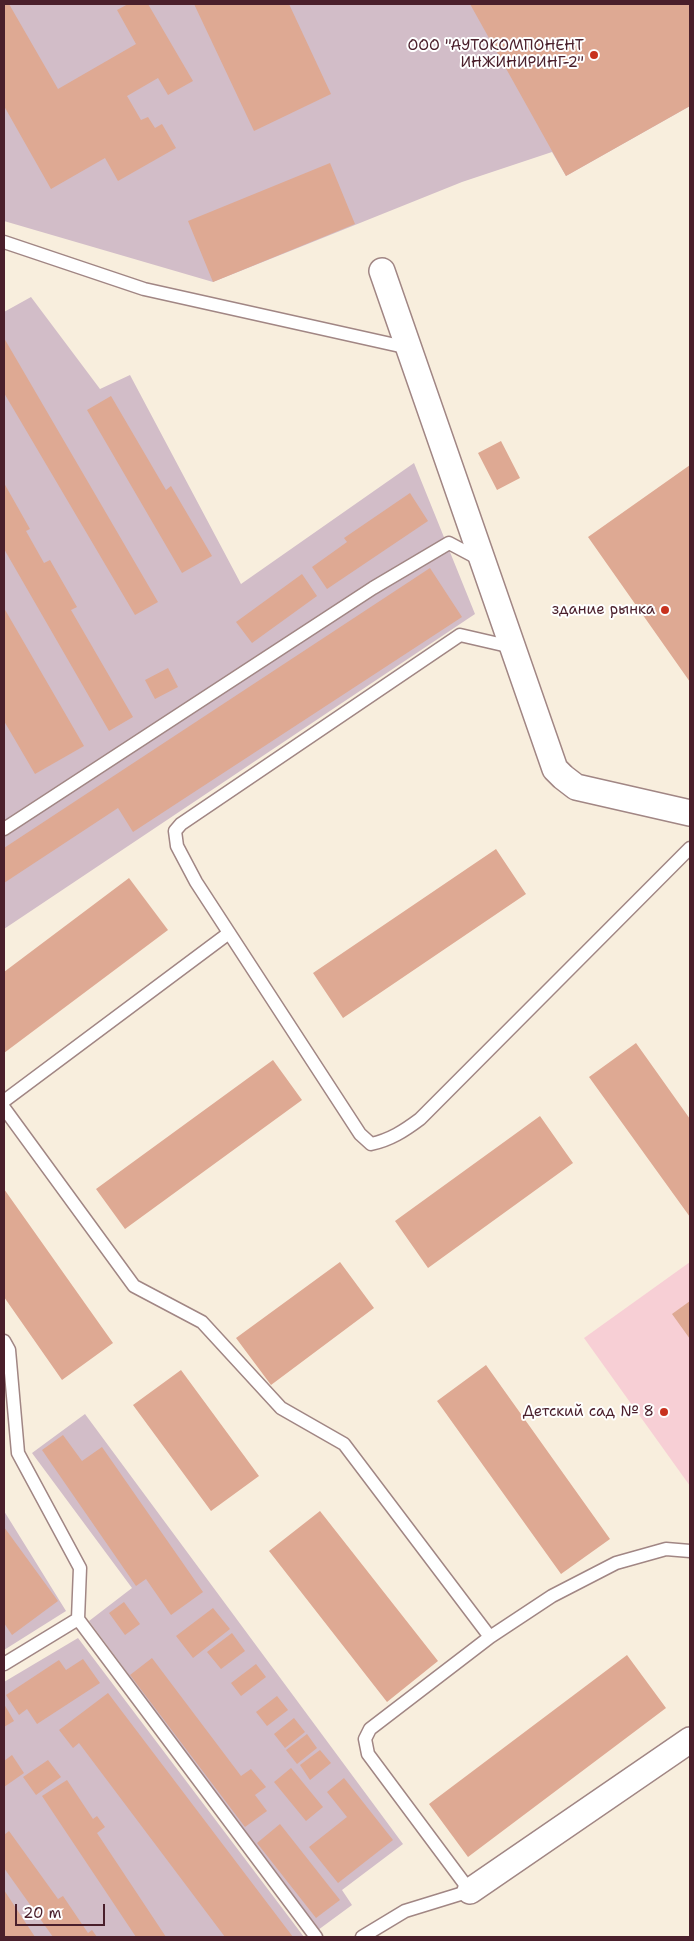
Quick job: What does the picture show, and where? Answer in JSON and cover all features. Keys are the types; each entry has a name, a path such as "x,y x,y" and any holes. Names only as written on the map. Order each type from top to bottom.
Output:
{"street":[{"path":"382,270 556,769 576,787 690,813"},
{"path":"470,1891 690,1740"}],"lane":[{"path":"4,242 144,289 409,348"},
{"path":"4,829 373,588 449,543 482,560"},
{"path":"512,647 460,635 181,824 175,832 177,846 196,882 360,1134 371,1144 397,1136 420,1119 690,848"},
{"path":"4,1101 229,933"},
{"path":"4,1108 134,1286 202,1322 281,1408 344,1444 490,1637"},
{"path":"4,1341 9,1350 18,1453 80,1568 78,1619 316,1937"},
{"path":"362,1937 405,1912 470,1891 368,1754 364,1739 370,1729 490,1637 552,1596 616,1563 666,1549 690,1551"},
{"path":"4,1664 78,1619"}],"shaded area":[{"path":"4,4 690,4 690,106 566,176 552,152 462,182 213,282 4,221"},
{"path":"31,297 100,389 130,375 241,584 414,463 475,614 4,929 4,312"},
{"name":"Детский сад № 8","path":"690,1262 690,1486 584,1338"},
{"path":"85,1414 403,1844 342,1890 352,1905 318,1930 89,1621 132,1588 32,1453"},
{"path":"4,1511 66,1611 4,1650"},
{"path":"78,1638 304,1937 4,1937 4,1682"}],"building":[{"path":"4,4 9,4 58,89 136,44 117,10 128,4 148,4 193,81 168,95 158,78 127,96 141,120 148,117 155,128 162,124 176,148 118,181 105,158 51,189 4,106"},
{"path":"194,4 289,4 331,94 254,131"},
{"name":"ООО \"АУТОКОМПОНЕНТ ИНЖИНИРИНГ-2\"","path":"470,4 690,4 690,106 566,176"},
{"path":"330,163 355,224 213,282 188,221"},
{"path":"4,338 158,602 135,615 4,393"},
{"path":"111,396 166,490 171,486 212,556 182,573 87,410"},
{"path":"501,441 520,478 497,490 478,453"},
{"name":"здание рынка","path":"690,465 690,682 588,537"},
{"path":"4,483 30,529 26,531 44,563 50,560 77,607 71,610 133,717 109,731 4,549"},
{"path":"410,493 428,521 327,589 312,567 347,542 344,538"},
{"path":"430,568 462,617 133,832 118,808 4,883 4,848"},
{"path":"302,574 317,596 252,643 236,622"},
{"path":"4,608 84,746 35,774 4,721"},
{"path":"168,668 178,687 155,699 145,680"},
{"path":"496,849 526,894 343,1018 313,973"},
{"path":"129,878 168,930 4,1053 4,972"},
{"path":"636,1043 690,1119 690,1217 589,1077"},
{"path":"273,1060 302,1100 125,1229 96,1189"},
{"path":"540,1116 573,1163 428,1268 395,1221"},
{"path":"4,1189 113,1343 62,1380 4,1297"},
{"path":"340,1262 374,1308 271,1385 236,1338"},
{"path":"690,1301 690,1339 672,1314"},
{"path":"486,1365 610,1539 561,1574 437,1401"},
{"path":"181,1370 259,1476 211,1511 133,1405"},
{"path":"63,1435 82,1461 102,1447 203,1592 171,1615 146,1579 136,1586 42,1450"},
{"path":"320,1511 438,1661 387,1702 269,1551"},
{"path":"4,1527 58,1601 12,1635 4,1623"},
{"path":"124,1602 140,1624 125,1635 109,1613"},
{"path":"213,1608 230,1629 193,1658 176,1636"},
{"path":"232,1633 245,1651 221,1669 207,1652"},
{"path":"627,1655 666,1708 468,1857 429,1804"},
{"path":"152,1658 241,1776 251,1769 266,1787 255,1795 267,1811 245,1827 130,1675"},
{"path":"83,1659 100,1683 37,1724 27,1709 19,1715 6,1695 59,1660 66,1670"},
{"path":"256,1664 266,1677 241,1696 231,1683"},
{"path":"108,1693 293,1937 225,1937 79,1743 73,1748 59,1730"},
{"path":"277,1696 288,1710 267,1726 256,1712"},
{"path":"4,1704 14,1721 4,1727"},
{"path":"294,1718 305,1732 285,1748 274,1734"},
{"path":"307,1734 317,1748 297,1764 286,1750"},
{"path":"320,1750 331,1763 310,1780 300,1765"},
{"path":"12,1755 24,1773 4,1787 4,1761"},
{"path":"48,1760 61,1777 36,1795 23,1777"},
{"path":"291,1768 323,1807 306,1821 274,1782"},
{"path":"344,1778 393,1840 338,1883 309,1847 347,1817 327,1792"},
{"path":"67,1780 93,1819 97,1816 105,1827 97,1833 166,1937 136,1937 42,1796"},
{"path":"280,1824 340,1900 316,1918 257,1843"},
{"path":"9,1831 58,1899 63,1896 88,1933 92,1930 97,1937 53,1937 4,1868 4,1835"},
{"path":"4,1890 35,1937 4,1937"}],"place":[{"name":"ООО \"АУТОКОМПОНЕНТ ИНЖИНИРИНГ-2\"","path":"594,55"},
{"name":"здание рынка","path":"665,610"},
{"name":"Детский сад № 8","path":"664,1412"}]}
